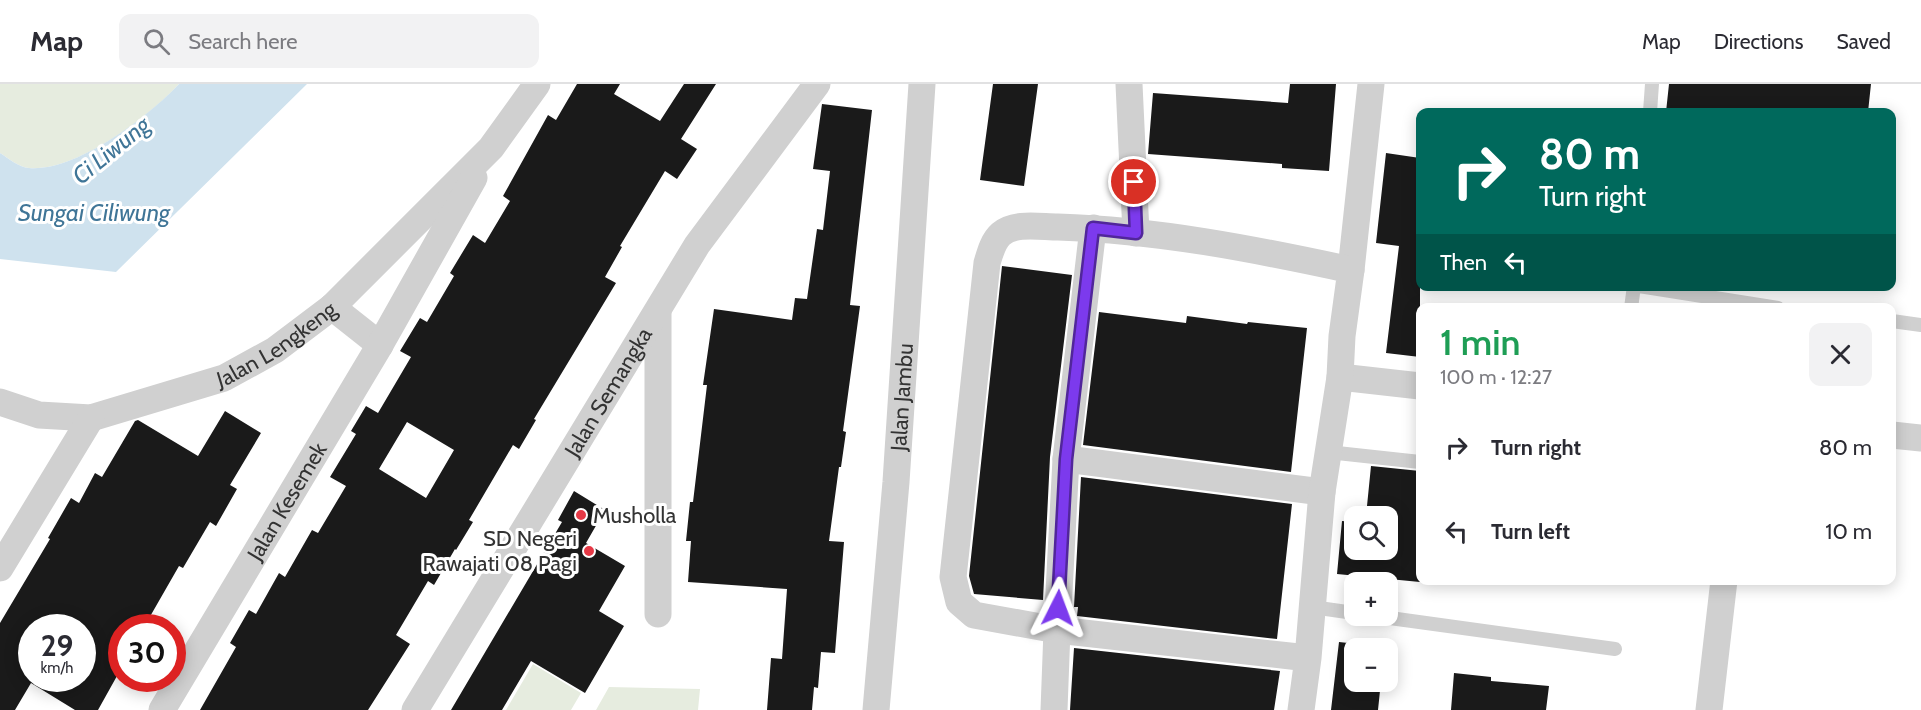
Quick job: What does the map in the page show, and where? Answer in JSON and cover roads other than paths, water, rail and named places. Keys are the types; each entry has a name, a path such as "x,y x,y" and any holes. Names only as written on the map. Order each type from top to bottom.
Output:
{"street":[{"name":"Jalan Lengkeng","path":"380,345 491,148 537,84"},
{"name":"Jalan Semangka","path":"415,710 698,245 817,84"},
{"name":"Jalan Jambu","path":"876,710 896,482 922,84"},
{"path":"1129,84 1136,233"},
{"path":"1301,710 1308,658 1322,492 1340,377 1342,336 1371,84"},
{"name":"Jalan Lengkeng","path":"0,402 39,415 91,418 224,378 274,350 332,307 491,148"},
{"path":"1308,658 1057,630 974,615 959,602 953,577 987,263 991,248 1001,234 1020,226 1093,228 1177,237 1262,251 1351,270"},
{"path":"1054,710 1066,459 1093,228"},
{"path":"332,307 380,345"},
{"path":"658,310 658,614"},
{"name":"Jalan Kesemek","path":"162,710 380,345"},
{"path":"1340,377 1416,386"},
{"path":"0,568 91,418"},
{"path":"1896,435 1921,438"},
{"path":"1066,459 1322,492"},
{"path":"1709,710 1723,585"}],"lane":[{"path":"1650,108 1652,84"},
{"path":"1668,291 1746,303"},
{"path":"1896,322 1921,325"},
{"path":"1328,452 1416,462"},
{"path":"1312,607 1344,612"},
{"path":"1398,619 1615,649"}],"water":[{"name":"Sungai Ciliwung","path":"179,84 307,84 116,272 0,259 0,153 25,168 48,167 68,161 110,140 149,112"}],"place":[{"name":"Musholla","path":"581,515"},
{"name":"SD Negeri Rawajati 08 Pagi","path":"589,551"}],"water label":[{"name":"Ci Liwung","path":"111,150"}]}
